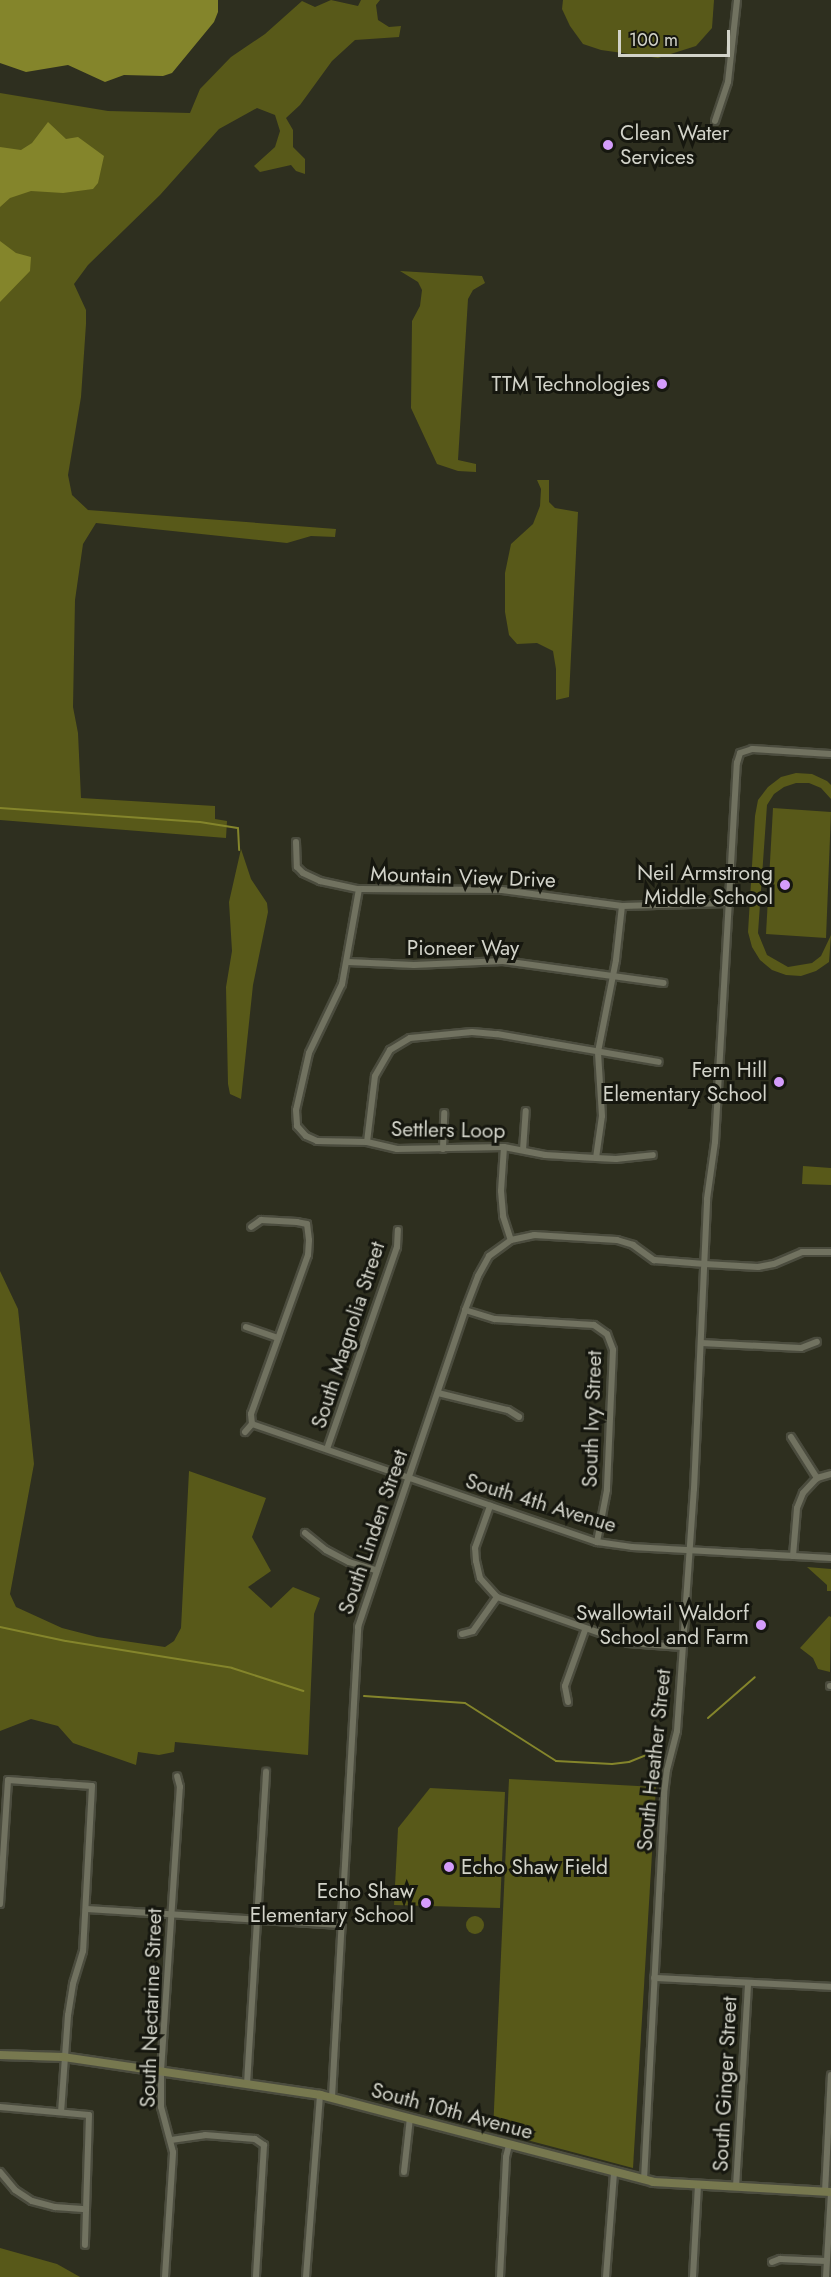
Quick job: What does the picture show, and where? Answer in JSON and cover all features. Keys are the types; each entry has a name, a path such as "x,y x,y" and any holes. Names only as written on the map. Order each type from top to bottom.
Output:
{"main road":[{"name":"South 10th Avenue","path":"0,2055 63,2057 332,2097 644,2180 829,2192"}],"street":[{"path":"715,122 728,82 737,0"},
{"name":"South Heather Street","path":"644,2180 664,1794 667,1770 677,1731 701,1343 707,1199 715,1142 734,797 740,753 752,749 831,754"},
{"name":"Mountain View Drive","path":"296,842 297,867 303,873 320,880 360,889 502,890 622,906 728,903"},
{"name":"Settlers Loop","path":"360,889 350,934 348,962 335,1001 309,1053 296,1110 297,1126 306,1136 317,1141 367,1142 397,1149 504,1147 568,1158 616,1159 653,1155"},
{"path":"596,1158 602,1116 598,1052 613,978 622,906"},
{"name":"Pioneer Way","path":"348,962 414,964 503,961 613,978 663,983"},
{"path":"367,1142 379,1069 390,1050 410,1038 472,1032 497,1034 659,1062"},
{"path":"523,1150 526,1111"},
{"path":"443,1149 444,1113"},
{"path":"504,1147 502,1216 511,1240 534,1235 617,1240 633,1245 654,1260 758,1267 774,1264 802,1252 831,1252"},
{"path":"245,1432 252,1424 251,1414 308,1255 307,1224 261,1220 251,1227"},
{"name":"South Magnolia Street","path":"327,1449 397,1246 398,1230"},
{"name":"South Linden Street","path":"332,2097 356,1639 360,1614 478,1276 489,1256 511,1240"},
{"name":"South Ivy Street","path":"465,1310 495,1320 594,1325 607,1334 613,1350 608,1478 597,1542"},
{"path":"246,1327 278,1338"},
{"path":"701,1343 801,1348 818,1342"},
{"path":"438,1393 508,1410 519,1417"},
{"name":"South 4th Avenue","path":"252,1424 597,1542 831,1558"},
{"path":"791,1437 817,1478"},
{"path":"793,1556 797,1508 803,1492 817,1478 831,1473"},
{"path":"490,1506 475,1548 480,1578 497,1597 585,1630 628,1643 682,1647"},
{"path":"305,1533 326,1550 350,1562 375,1570"},
{"path":"462,1634 473,1630 497,1597"},
{"path":"568,1702 565,1686 585,1630"},
{"path":"247,2084 266,1772"},
{"name":"South Nectarine Street","path":"165,2277 173,2152 161,2108 161,2071 180,1787 177,1776"},
{"path":"0,1904 8,1780 92,1786 83,1951 73,1984 63,2057 61,2112"},
{"path":"86,1909 342,1925"},
{"path":"654,1978 831,1987"},
{"name":"South Ginger Street","path":"736,2187 748,1983"},
{"path":"826,2277 831,2075"},
{"path":"306,2277 320,2095"},
{"path":"0,2107 89,2115 85,2245"},
{"path":"404,2172 410,2118"},
{"path":"171,2140 200,2135 261,2141 265,2151 256,2277"},
{"path":"500,2277 506,2157 509,2145"},
{"path":"0,2172 15,2190 32,2201 55,2207 86,2209"},
{"path":"606,2277 614,2172"},
{"name":"South Ginger Street","path":"693,2277 698,2185"},
{"path":"772,2262 780,2259 826,2261"}],"shaded area":[{"path":"0,0 218,0 218,12 214,22 172,73 163,76 124,75 105,82 68,65 26,72 0,63"},
{"path":"331,0 358,6 361,0 380,0 376,5 378,20 389,27 401,26 399,37 355,40 332,61 300,105 286,118 293,130 293,147 305,159 305,174 296,171 291,165 260,172 254,166 275,147 280,131 275,115 257,108 219,129 160,195 88,265 74,284 86,310 86,324 81,397 68,475 72,495 88,510 336,529 335,537 311,536 287,543 96,523 83,544 75,600 73,707 78,733 81,798 215,806 215,819 227,821 226,838 0,820 0,93 108,111 190,113 200,89 231,57 265,34 302,1 315,7"},
{"path":"563,0 714,0 712,28 696,46 658,58 601,50 583,44 570,26 562,9"},
{"path":"48,122 66,139 78,137 104,156 98,183 93,189 63,193 31,191 10,198 0,207 0,147 21,150 32,143"},
{"path":"0,241 16,253 31,257 30,271 0,302"},
{"path":"400,271 482,276 485,283 473,290 468,299 458,460 476,464 476,472 458,471 437,464 411,408 412,321 420,306 422,290 418,282"},
{"path":"537,480 549,480 549,502 555,508 578,512 569,697 556,700 556,669 553,651 537,643 517,644 509,635 505,612 505,573 511,544 533,524 540,506 541,489"},
{"path":"796,773 812,774 827,781 831,785 831,799 821,788 809,783 796,783 774,794 767,805 758,933 767,955 788,967 812,963 821,956 831,935 829,962 816,971 801,976 786,975 772,970 760,960 752,947 748,932 758,800 768,787 781,777"},
{"path":"773,808 831,812 826,938 766,934"},
{"path":"241,849 251,879 267,903 268,912 253,985 241,1099 230,1094 228,1084 226,987 232,951 229,902"},
{"path":"803,1166 831,1168 831,1185 802,1184"},
{"path":"0,1271 18,1309 34,1464 10,1594 16,1607 62,1628 97,1637 165,1647 174,1641 181,1628 189,1471 266,1498 252,1537 271,1571 248,1587 271,1608 293,1587 320,1598 314,1614 308,1755 175,1742 174,1752 159,1755 138,1752 136,1765 73,1743 58,1726 31,1719 0,1731"},
{"path":"807,1567 831,1569 831,1591 827,1591 827,1585"},
{"path":"829,1616 831,1617 830,1672 818,1669 813,1658 800,1648"},
{"path":"509,1779 656,1787 633,2168 493,2131"},
{"name":"Echo Shaw Field","path":"430,1788 505,1792 500,1908 394,1905 398,1828"},
{"path":"475,1916 482,1918 484,1925 482,1932 475,1934 468,1932 466,1925 468,1918"},
{"path":"0,2248 57,2264 80,2277 0,2277"}],"waterway":[{"path":"0,808 200,822 238,828 239,850"},
{"path":"0,1627 66,1641 232,1668 303,1691"},
{"path":"708,1718 755,1677"},
{"path":"364,1696 465,1703 556,1761 612,1764 629,1762 654,1752 662,1744"}],"place":[{"name":"Clean Water Services","path":"608,145"},
{"name":"TTM Technologies","path":"662,384"},
{"name":"Neil Armstrong Middle School","path":"785,885"},
{"name":"Fern Hill Elementary School","path":"779,1082"},
{"name":"Swallowtail Waldorf School and Farm","path":"761,1625"},
{"name":"Echo Shaw Field","path":"449,1867"},
{"name":"Echo Shaw Elementary School","path":"426,1903"}]}
